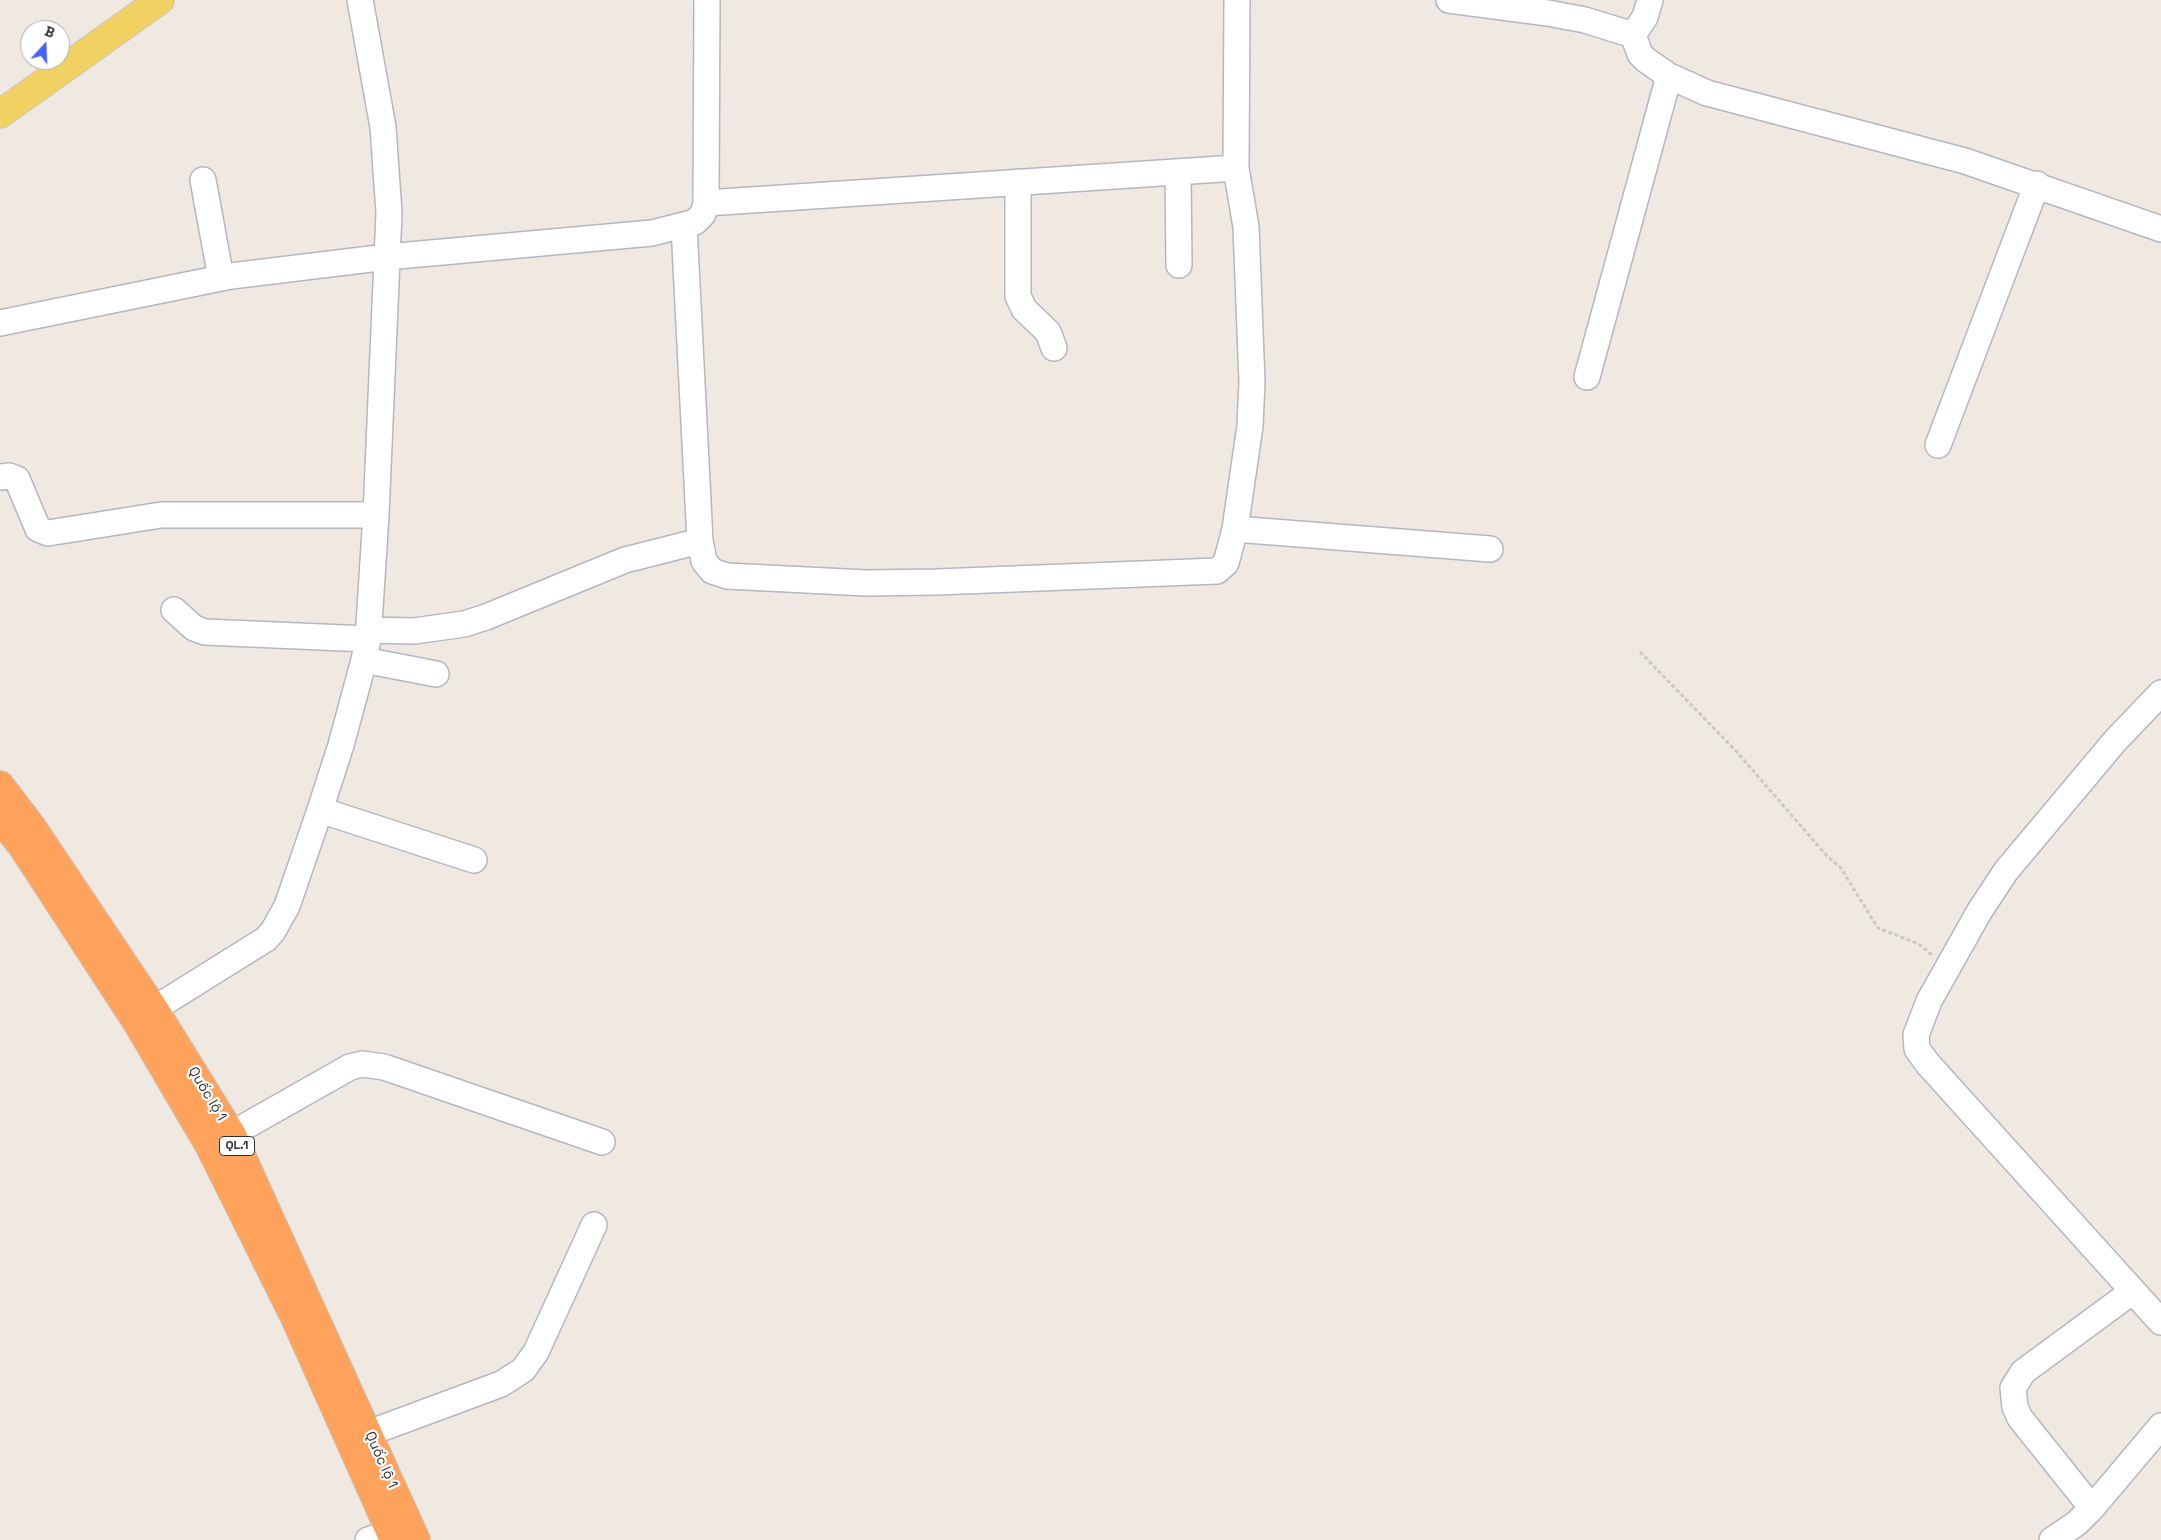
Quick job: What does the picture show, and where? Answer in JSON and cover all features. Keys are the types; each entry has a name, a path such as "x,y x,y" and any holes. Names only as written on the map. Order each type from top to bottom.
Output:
{"highway":[{"name":"Quốc lộ 1","path":"0,785 32,827 221,1141 360,1437 416,1540"},
{"name":"Quốc lộ 1","path":"0,819 22,846 145,1015"},
{"name":"Quốc lộ 1","path":"360,1437 384,1537"}],"main road":[{"path":"0,114 160,0"}],"street":[{"path":"145,1015 266,939 273,931 287,906 320,810 341,745 367,643 376,515 389,213 383,127 360,0"},
{"path":"0,322 221,278 387,257 652,233 684,226 703,214 706,203 707,0"},
{"path":"684,226 700,541 707,567 718,574 727,576 866,583 1217,571 1226,563 1235,529 1250,426 1252,382 1246,227 1236,168 1237,0"},
{"path":"1449,0 1548,13 1584,20 1632,34"},
{"path":"1632,34 1645,17 1650,0"},
{"path":"1632,34 1640,54 1669,76 1729,101 1923,149 2037,184 2161,229"},
{"path":"1587,377 1669,76"},
{"path":"706,203 1236,168"},
{"path":"1178,172 1179,265"},
{"path":"203,180 221,278"},
{"path":"1018,182 1018,296 1024,309 1048,332 1054,348"},
{"path":"1938,445 2037,184"},
{"path":"0,476 9,476 18,480 38,529 48,533 162,515 376,515"},
{"path":"1235,529 1490,549"},
{"path":"174,610 194,628 205,632 367,643 414,631 464,624 486,617 625,560 700,541"},
{"path":"367,643 436,674"},
{"path":"2156,707 2082,779 2006,871 1979,912 1946,970 1920,1020 1916,1035 1917,1049 2161,1322"},
{"path":"320,810 474,860"},
{"path":"221,1141 350,1067 362,1064 384,1067 602,1142"},
{"path":"360,1437 501,1384 523,1370 536,1352 594,1226"},
{"path":"2092,1508 2020,1418 2015,1407 2013,1388 2023,1372 2132,1291"},
{"path":"2052,1540 2077,1523 2092,1508 2161,1426"}],"path":[{"path":"1640,652 1736,751 1827,856 1840,867 1878,928 1919,944 1946,970"}]}
